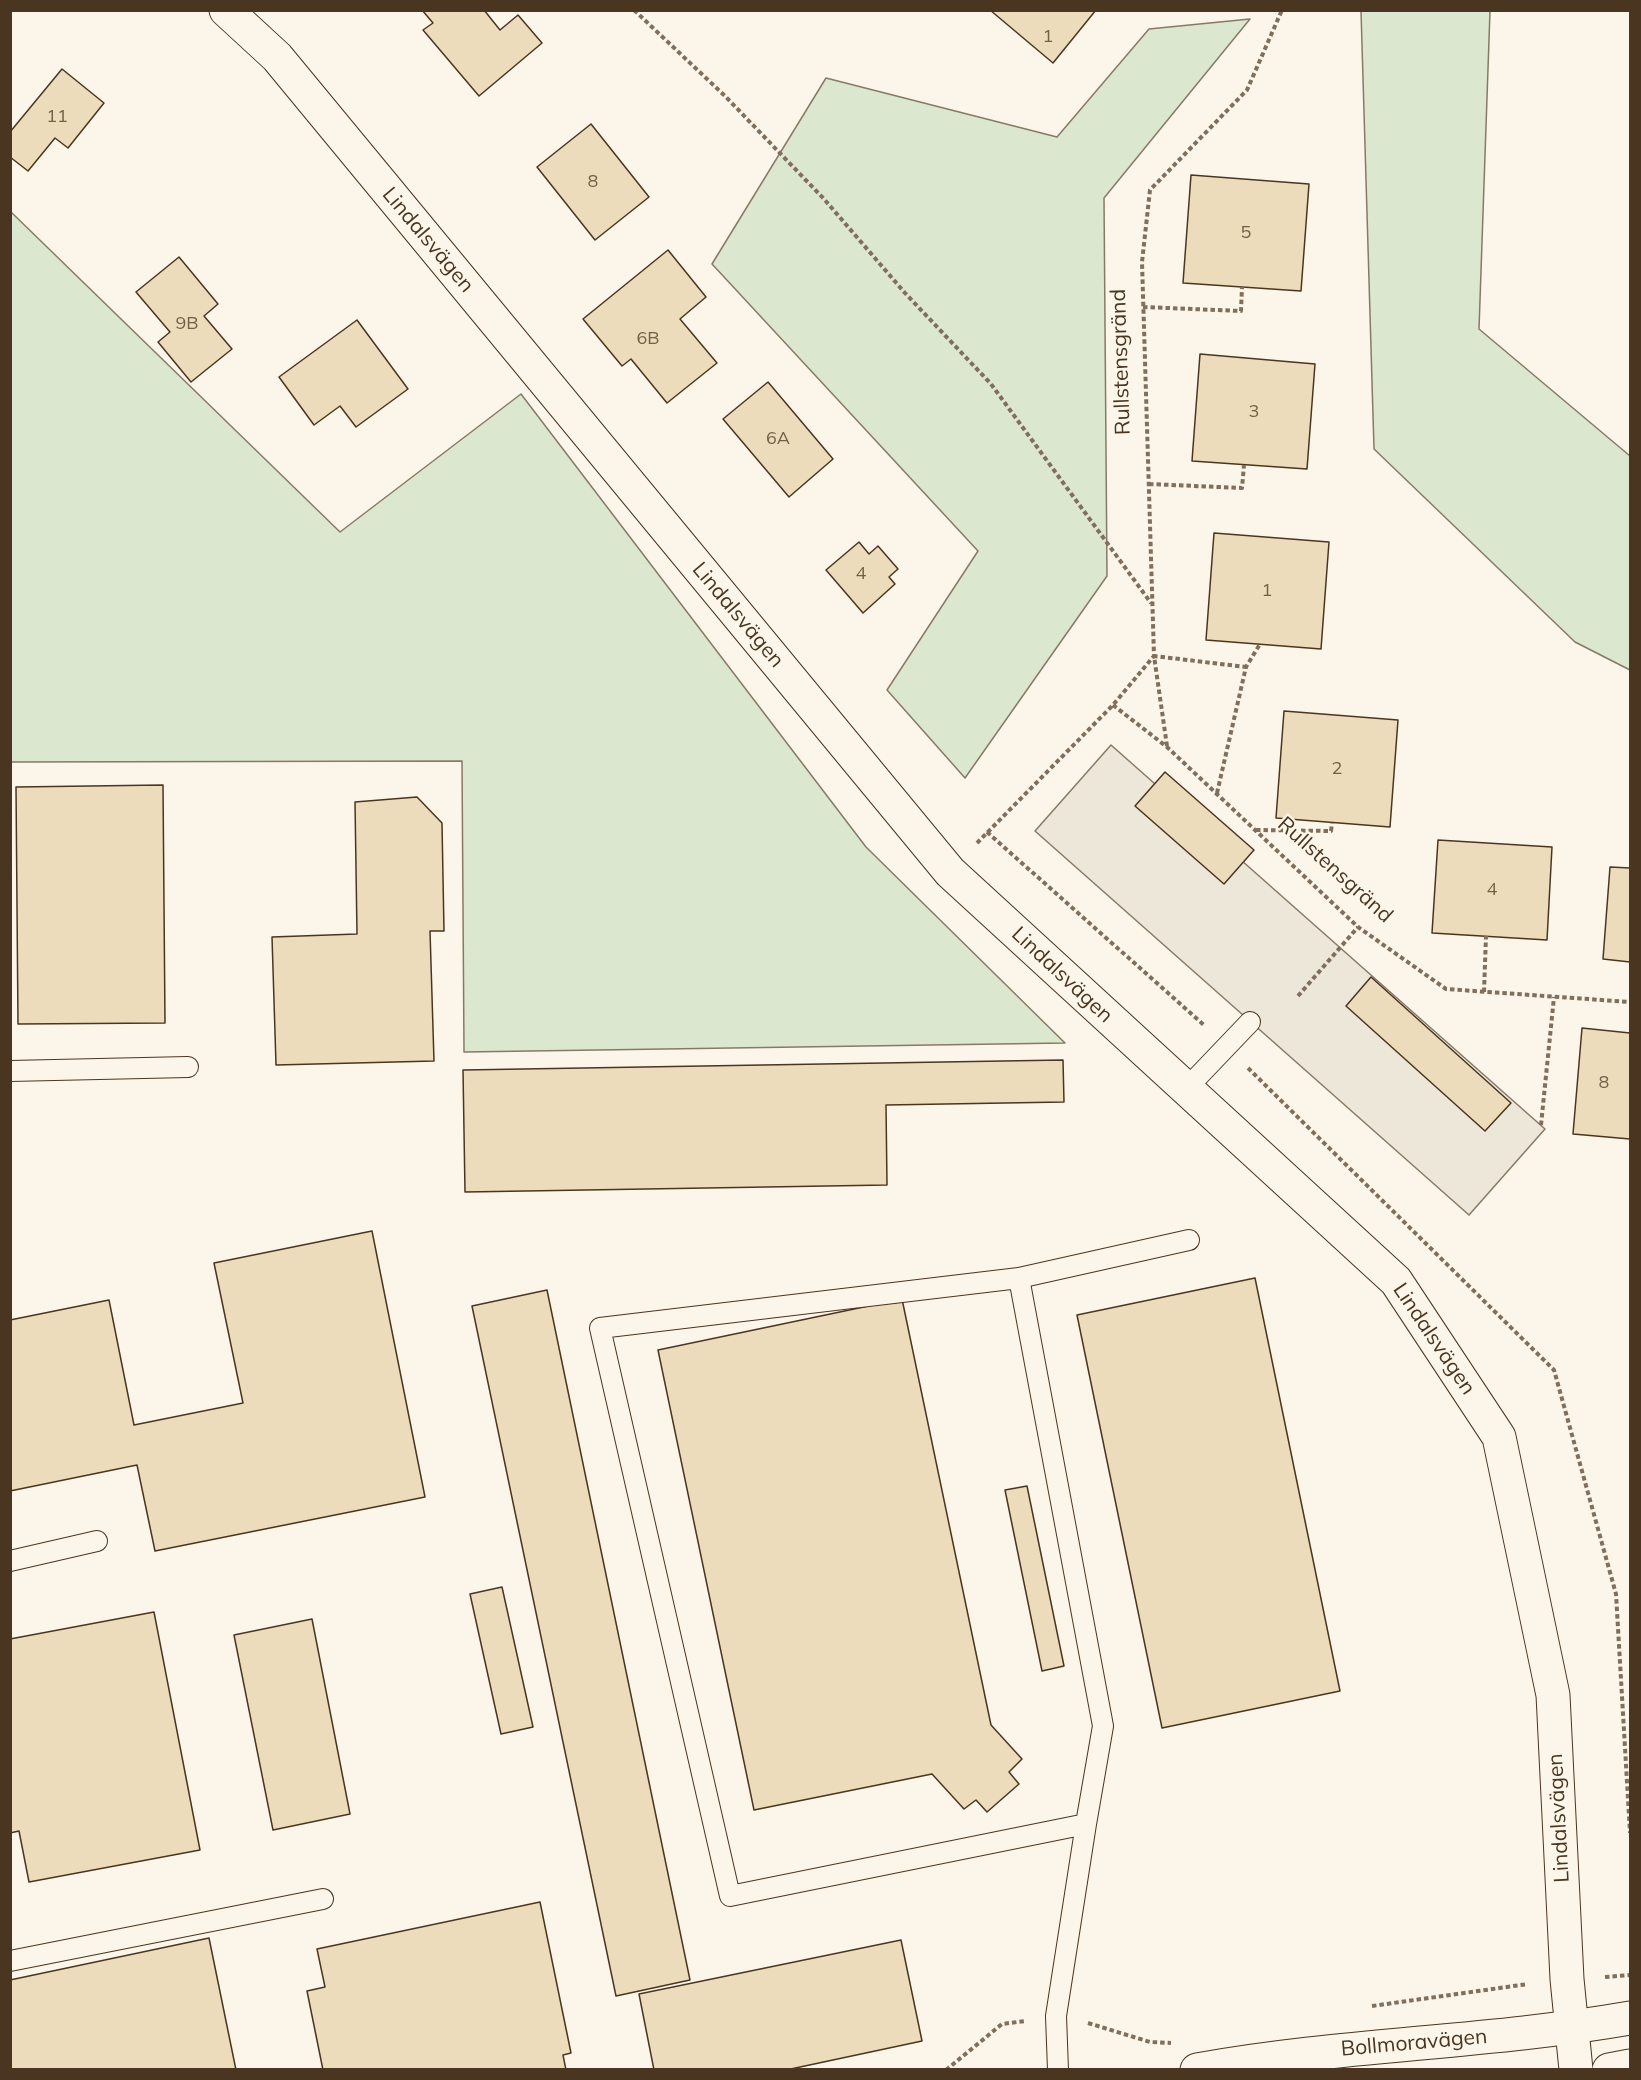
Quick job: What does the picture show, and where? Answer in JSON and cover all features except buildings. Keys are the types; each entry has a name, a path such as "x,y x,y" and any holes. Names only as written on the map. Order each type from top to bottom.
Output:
{"street":[{"name":"Lindalsvägen","path":"226,10 277,57 950,872 1396,1281 1499,1437 1553,1695 1567,1979 1576,2070"},
{"name":"Bollmoravägen","path":"1197,2070 1336,2050 1572,2028 1630,2018"},
{"path":"1609,2070 1630,2066"}],"lane":[{"path":"1186,1089 1250,1022"},
{"path":"10,1071 188,1067"},
{"path":"1086,1824 730,1896 600,1328 1019,1278 1189,1240"},
{"path":"1019,1278 1103,1726 1056,2016 1058,2070"},
{"path":"10,1561 97,1542"},
{"path":"10,1961 323,1899"}],"path":[{"path":"634,10 725,96 816,190 905,293 991,384 1152,603"},
{"name":"Rullstensgränd","path":"1167,747 1154,656 1152,603 1142,262 1150,190 1247,90 1282,10"},
{"path":"1143,307 1241,311 1242,287"},
{"path":"1149,484 1242,488 1244,465"},
{"path":"1217,794 1246,667 1260,644"},
{"path":"950,872 1113,705 1154,656 1246,667"},
{"name":"Rullstensgränd","path":"1113,705 1167,747 1358,927 1446,988 1630,1002"},
{"path":"1256,830 1331,831 1332,823"},
{"path":"1298,996 1358,927"},
{"path":"1484,992 1486,936"},
{"path":"1541,1125 1554,997"}],"green space":[{"path":"1361,11 1490,11 1479,329 1630,456 1630,670 1575,642 1374,449"},
{"path":"1250,19 1104,198 1107,576 965,778 887,690 978,551 712,264 826,78 1057,137 1149,29"},
{"path":"11,212 340,532 521,394 866,847 1065,1043 464,1052 462,761 11,762"}],"shaded area":[{"path":"1111,745 1545,1129 1469,1215 1035,831"}]}
